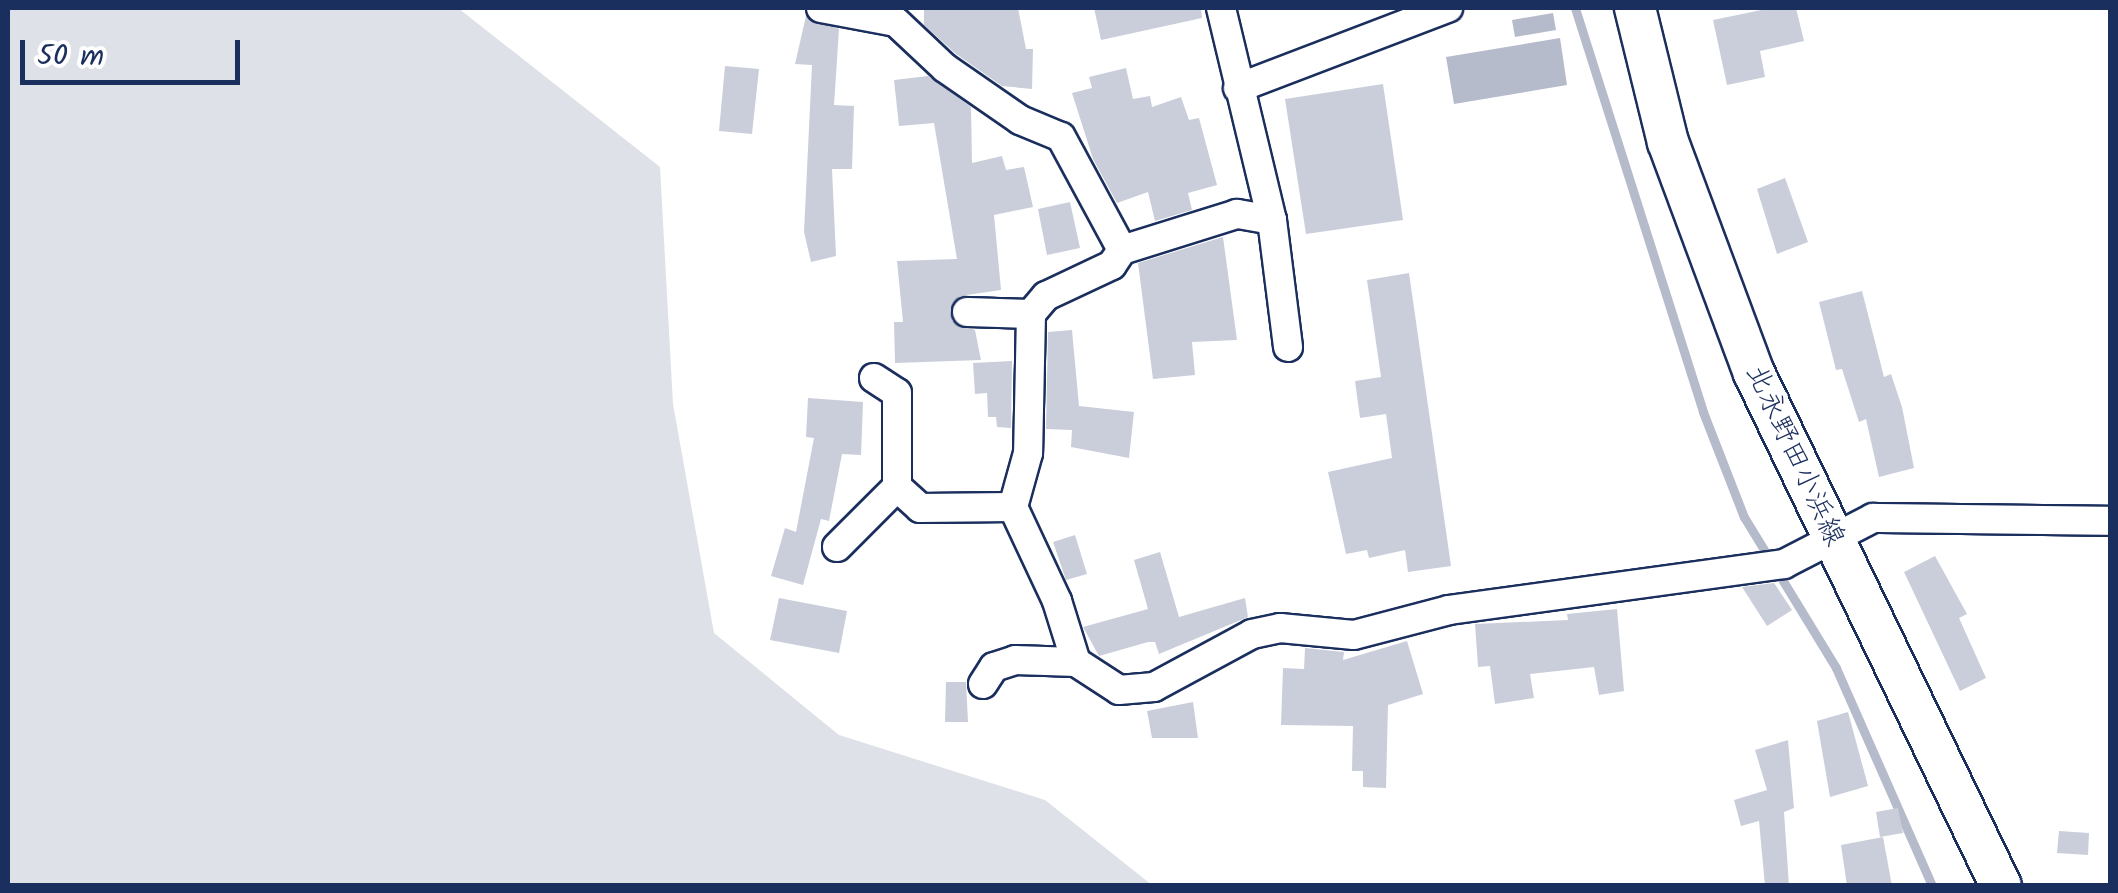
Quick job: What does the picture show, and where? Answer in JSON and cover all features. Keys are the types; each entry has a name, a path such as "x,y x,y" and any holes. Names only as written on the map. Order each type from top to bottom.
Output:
{"main road":[{"name":"北永野田小浜線","path":"1635,8 1668,142 1754,374 2001,886"}],"street":[{"path":"821,8 896,22 944,68 1020,120 1061,137 1122,250"},
{"path":"1221,8 1272,220 1288,347"},
{"path":"1238,88 1448,8"},
{"path":"1076,662 1057,600 1013,507 1028,453 1031,314 1046,296 1112,266 1122,250 1236,214 1272,220"},
{"path":"967,312 1031,314"},
{"path":"837,547 897,487 897,392 874,378"},
{"path":"897,487 920,508 1013,507"},
{"path":"983,684 994,667 1015,660 1076,662 1119,690 1154,688 1252,634 1280,628 1354,635 1449,610 1784,564 1873,518 2110,521"}],"shaded area":[{"path":"8,8 458,8 660,167 673,404 714,633 839,735 1045,800 1152,885 8,885"}],"water":[{"path":"1553,13 1556,30 1515,37 1512,20"},
{"path":"1560,38 1567,85 1454,104 1446,57"}],"building":[{"path":"924,8 1018,8 1026,49 1033,49 1032,89 1002,86 956,54 924,25"},
{"path":"1094,8 1201,8 1202,18 1101,40"},
{"path":"1771,8 1796,8 1804,41 1760,51 1765,77 1727,85 1713,20"},
{"path":"806,16 839,29 834,105 854,106 852,169 832,169 836,256 811,262 804,232 812,65 795,64"},
{"path":"725,66 759,69 752,134 719,131"},
{"path":"1126,68 1133,99 1150,96 1152,107 1181,97 1189,120 1199,118 1217,185 1188,193 1192,210 1155,221 1148,192 1117,203 1093,159 1072,93 1092,88 1089,77"},
{"path":"928,76 971,107 972,163 1002,156 1006,170 1024,167 1033,207 994,215 1001,290 960,296 952,304 952,321 975,330 981,360 895,363 894,322 903,322 897,261 957,259 934,123 899,126 894,80"},
{"path":"1383,84 1403,220 1306,234 1285,99"},
{"path":"1785,178 1808,242 1777,254 1757,189"},
{"path":"1070,202 1080,248 1047,255 1038,209"},
{"path":"1223,237 1237,340 1192,342 1195,375 1153,379 1138,263"},
{"path":"1409,273 1451,566 1408,572 1405,550 1369,558 1367,550 1346,554 1328,472 1392,458 1386,414 1360,418 1355,381 1381,377 1367,280"},
{"path":"1862,291 1884,377 1891,374 1902,407 1914,468 1879,477 1866,419 1859,422 1842,369 1836,370 1819,302"},
{"path":"1072,330 1079,406 1134,412 1129,458 1071,447 1072,430 1046,429 1048,332"},
{"path":"1012,361 1011,428 997,427 996,417 988,417 987,393 975,394 973,363"},
{"path":"808,398 863,402 861,455 842,454 829,521 821,519 803,585 771,576 785,528 796,532 814,438 806,437"},
{"path":"1075,535 1087,574 1066,580 1053,542"},
{"path":"1160,552 1179,617 1245,598 1248,617 1159,654 1155,642 1148,642 1099,656 1083,627 1148,609 1134,560"},
{"path":"1935,556 1967,614 1959,618 1986,678 1960,691 1904,572"},
{"path":"1774,583 1792,610 1767,626 1742,587"},
{"path":"779,598 847,611 839,653 770,640"},
{"path":"1617,609 1624,691 1599,695 1594,667 1530,674 1534,698 1495,704 1490,666 1478,667 1475,624 1568,620 1567,614"},
{"path":"1407,641 1423,694 1388,705 1386,788 1363,787 1363,771 1352,771 1353,726 1281,725 1283,668 1304,669 1305,648 1344,652 1343,660"},
{"path":"946,682 966,682 968,722 945,722"},
{"path":"1193,702 1198,738 1152,738 1147,711"},
{"path":"1848,712 1868,786 1830,797 1817,721"},
{"path":"1788,740 1794,808 1784,812 1789,886 1765,886 1759,821 1741,826 1734,800 1767,790 1755,750"},
{"path":"1898,808 1903,833 1880,837 1876,812"},
{"path":"2059,831 2089,833 2088,855 2057,853"},
{"path":"1883,837 1892,886 1847,886 1841,845"}],"waterway":[{"path":"1575,8 1703,412 1744,517 1836,668 1932,886"}]}
